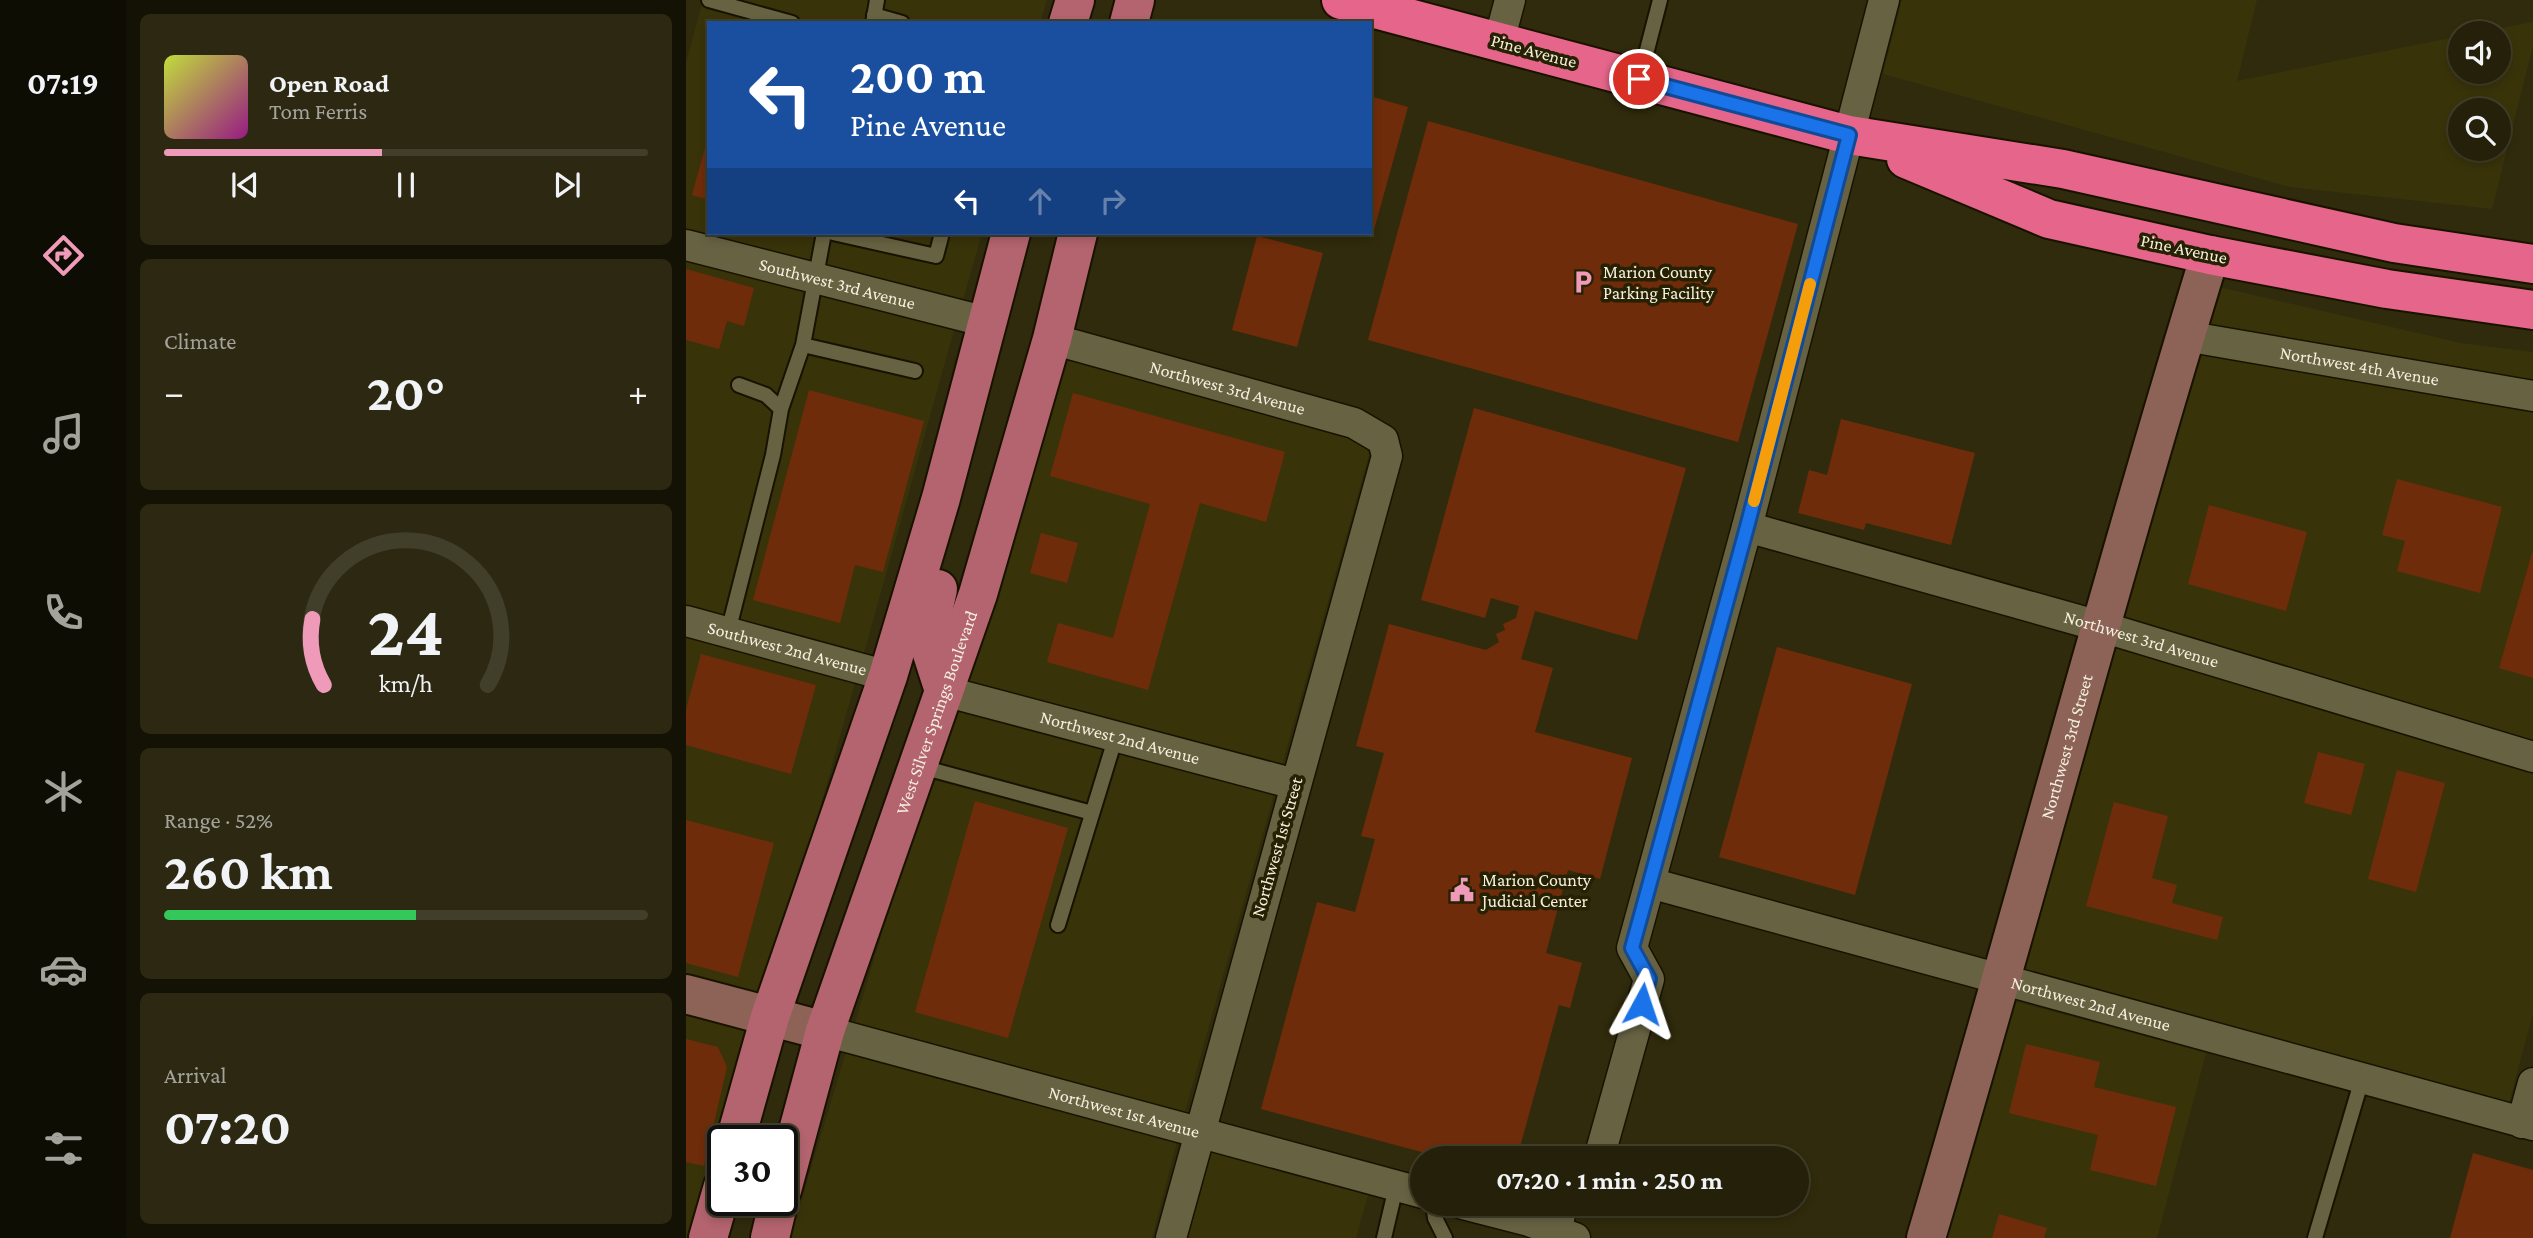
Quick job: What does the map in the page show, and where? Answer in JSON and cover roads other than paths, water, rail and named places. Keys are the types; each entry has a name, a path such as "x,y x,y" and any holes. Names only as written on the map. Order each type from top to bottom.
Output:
{"highway":[{"name":"Pine Avenue","path":"1341,0 1437,18 1499,41 1849,135 2063,169 2394,243 2533,264"},
{"name":"Pine Avenue","path":"1849,135 2049,219 2210,255 2387,289 2533,310"}],"main road":[{"path":"1069,21 1075,0"},
{"path":"1130,21 1135,0"},
{"path":"740,1125 770,1017 888,676 940,498 1010,235"},
{"name":"West Silver Springs Boulevard","path":"798,1131 825,1031 883,860 910,764 944,691 978,594 1052,339 1078,235"},
{"path":"940,498 948,551 927,638 944,691"},
{"path":"888,676 907,702 914,724 910,764"},
{"path":"708,1238 714,1216"},
{"path":"770,1238 775,1216"}],"street":[{"path":"1499,41 1510,0"},
{"path":"1602,1146 1649,979 1632,948 1747,527 1884,0"},
{"name":"Southwest 3rd Avenue","path":"686,245 986,322"},
{"name":"Northwest 3rd Street","path":"1926,1238 2002,982 2099,626 2210,255"},
{"name":"Northwest 4th Avenue","path":"2185,336 2533,396"},
{"name":"Northwest 3rd Avenue","path":"1052,339 1354,423 1383,440 1387,456"},
{"name":"Northwest 1st Street","path":"1171,1238 1198,1131 1387,456"},
{"name":"Northwest 3rd Avenue","path":"1747,527 2099,626 2533,757"},
{"name":"Southwest 2nd Avenue","path":"686,621 888,676"},
{"name":"Northwest 2nd Avenue","path":"944,691 1295,784"},
{"name":"Northwest 2nd Avenue","path":"1650,883 2002,982 2528,1124"},
{"path":"686,994 825,1031"},
{"name":"Northwest 1st Avenue","path":"825,1031 1409,1190"},
{"path":"2528,1124 2533,1083"},
{"path":"1510,1216 1529,1221 1562,1236 1563,1216"}],"lane":[{"path":"709,0 785,21"},
{"path":"874,19 877,0"},
{"path":"1639,79 1660,0"},
{"path":"728,632 773,455 781,409 803,345 824,235"},
{"path":"842,235 936,256 941,235"},
{"path":"803,345 915,371"},
{"path":"739,385 766,396 781,409"},
{"path":"1058,925 1116,736"},
{"path":"910,764 1092,813"},
{"path":"2315,1238 2362,1079"},
{"path":"1384,1238 1409,1190"},
{"path":"1435,1216 1445,1238"}],"place":[{"name":"Marion County Parking Facility","path":"1583,282"},
{"name":"Marion County Judicial Center","path":"1462,890"}]}
